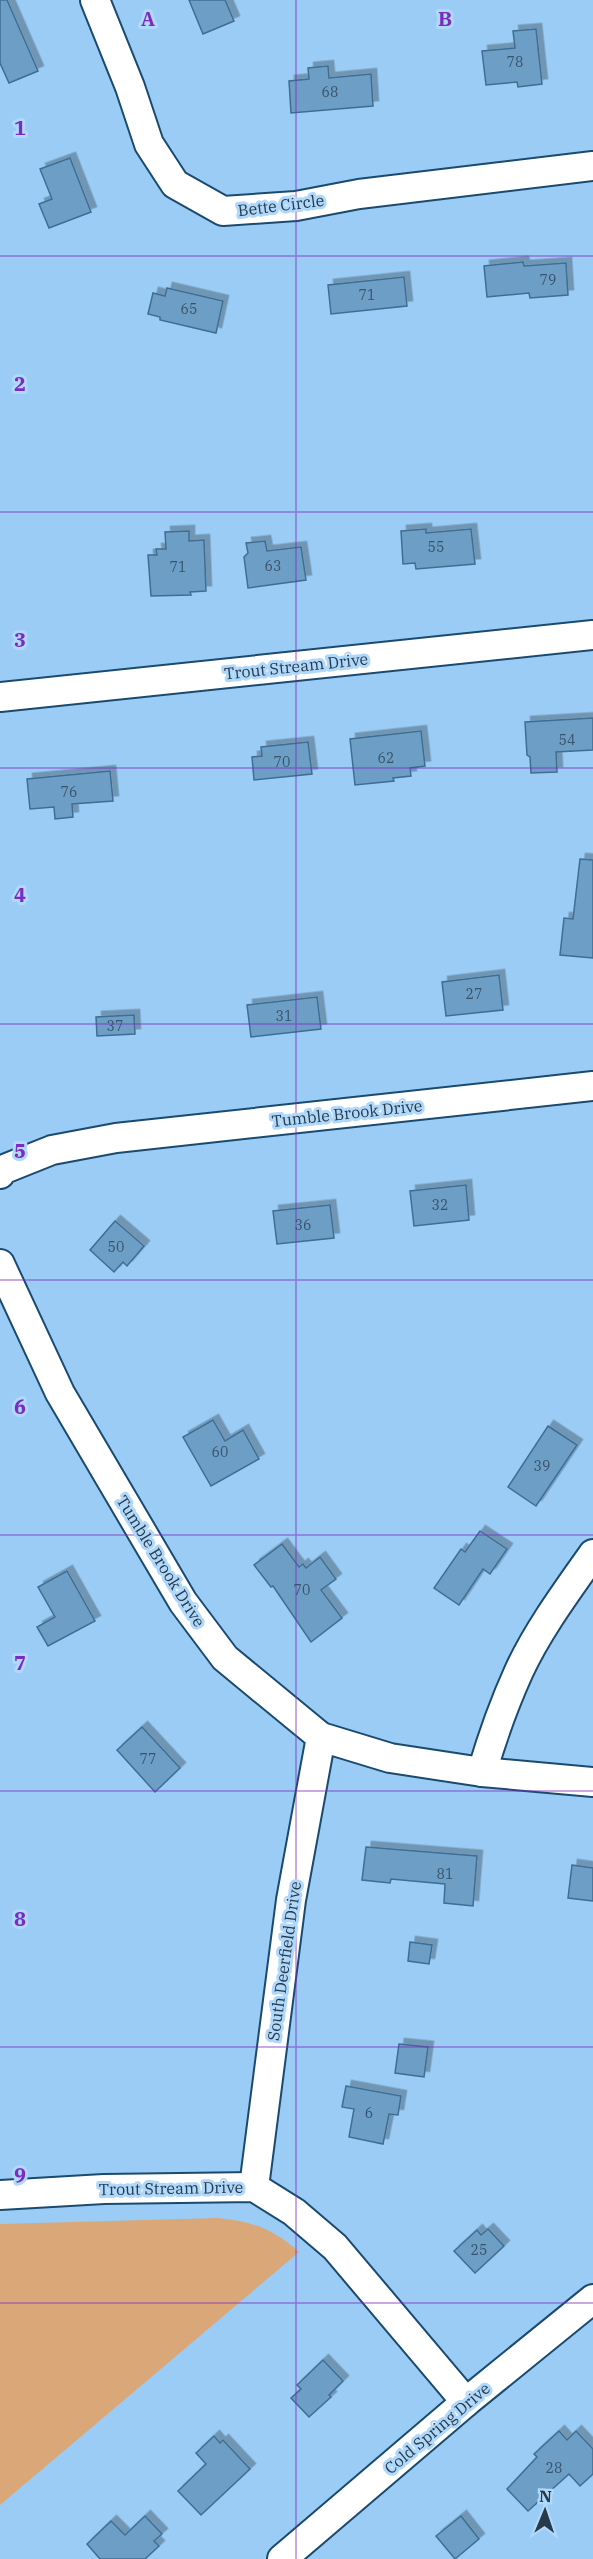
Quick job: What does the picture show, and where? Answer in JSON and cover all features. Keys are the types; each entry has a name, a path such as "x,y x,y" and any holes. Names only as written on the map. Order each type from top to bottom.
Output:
{"street":[{"name":"Bette Circle","path":"95,0 130,87 149,144 175,184 223,211 296,206 359,194 593,166"},
{"name":"Trout Stream Drive","path":"0,697 593,635"},
{"name":"Tumble Brook Drive","path":"0,1174 2,1170 51,1149 116,1138 593,1086"},
{"name":"Tumble Brook Drive","path":"0,1264 60,1393 183,1602 225,1658 321,1737 390,1758 482,1772 593,1782"},
{"path":"482,1772 494,1731 519,1670 546,1623 593,1554"},
{"name":"South Deerfield Drive","path":"254,2187 291,1900 321,1737"},
{"name":"Trout Stream Drive","path":"0,2195 104,2189 254,2187 294,2212 335,2247 466,2403"},
{"name":"Cold Spring Drive","path":"282,2559 593,2299"}],"shaded area":[{"path":"218,2218 241,2221 262,2228 280,2237 299,2252 0,2505 0,2224"}],"building":[{"path":"0,0 7,0 38,71 9,83 0,63"},
{"path":"189,0 225,0 234,21 203,34"},
{"path":"536,29 542,84 518,87 517,82 486,85 482,51 515,48 513,31"},
{"path":"328,66 329,78 371,74 373,106 291,113 289,81 309,79 308,68"},
{"path":"70,158 91,212 49,228 39,204 52,199 40,169"},
{"path":"523,262 524,266 566,263 568,295 530,298 529,293 487,297 484,266"},
{"path":"404,277 407,306 331,314 328,285"},
{"path":"167,288 223,301 216,333 160,320 160,317 148,314 153,293 165,296"},
{"path":"426,529 426,533 471,529 475,564 416,569 415,563 403,564 401,531"},
{"path":"189,531 189,541 204,540 206,591 190,592 191,595 151,596 148,555 157,555 156,549 166,549 165,532"},
{"path":"265,541 267,551 301,547 306,580 248,588 244,557 248,553 246,543"},
{"path":"593,718 593,750 556,752 557,772 531,773 530,757 527,755 525,722"},
{"path":"421,731 425,766 410,768 411,776 393,778 394,781 355,785 350,739"},
{"path":"308,742 312,774 254,780 252,757 262,756 261,747"},
{"path":"110,771 113,801 72,804 73,817 55,819 54,807 30,809 27,779"},
{"path":"580,859 593,860 593,958 560,955 564,918 573,919"},
{"path":"499,975 503,1010 446,1016 442,982"},
{"path":"317,997 321,1029 251,1037 247,1005"},
{"path":"134,1015 135,1034 97,1036 96,1017"},
{"path":"466,1185 469,1220 414,1226 410,1191"},
{"path":"330,1205 334,1238 277,1244 273,1211"},
{"path":"115,1221 144,1246 127,1266 123,1262 114,1272 90,1250"},
{"path":"213,1420 225,1441 243,1430 259,1459 211,1486 183,1437"},
{"path":"548,1426 577,1445 536,1506 508,1487"},
{"path":"480,1531 507,1549 490,1574 483,1569 459,1605 434,1588 461,1549 465,1552"},
{"path":"282,1544 299,1567 303,1564 306,1568 320,1557 336,1579 321,1590 342,1618 311,1642 273,1586 271,1587 254,1565"},
{"path":"67,1571 95,1621 48,1646 37,1627 55,1617 38,1587"},
{"path":"142,1727 180,1768 155,1792 117,1750"},
{"path":"366,1847 477,1856 473,1906 444,1903 445,1884 391,1879 390,1883 362,1880"},
{"path":"572,1865 593,1868 593,1901 568,1898"},
{"path":"410,1942 432,1945 429,1964 408,1961"},
{"path":"399,2044 428,2047 424,2077 395,2073"},
{"path":"346,2086 401,2096 398,2115 389,2114 383,2144 349,2137 354,2109 342,2107"},
{"path":"488,2229 504,2246 475,2273 454,2251 477,2230 481,2235"},
{"path":"323,2360 343,2381 329,2395 331,2397 309,2417 291,2398 301,2389 297,2385"},
{"path":"559,2431 567,2440 576,2431 593,2449 593,2474 580,2486 569,2474 528,2511 507,2489 537,2457 534,2454"},
{"path":"214,2436 220,2443 223,2440 250,2469 201,2515 178,2491 206,2464 196,2453"},
{"path":"145,2516 162,2534 154,2541 159,2546 145,2559 100,2559 87,2544 111,2521 125,2535"},
{"path":"461,2516 479,2539 455,2559 436,2536"}]}
